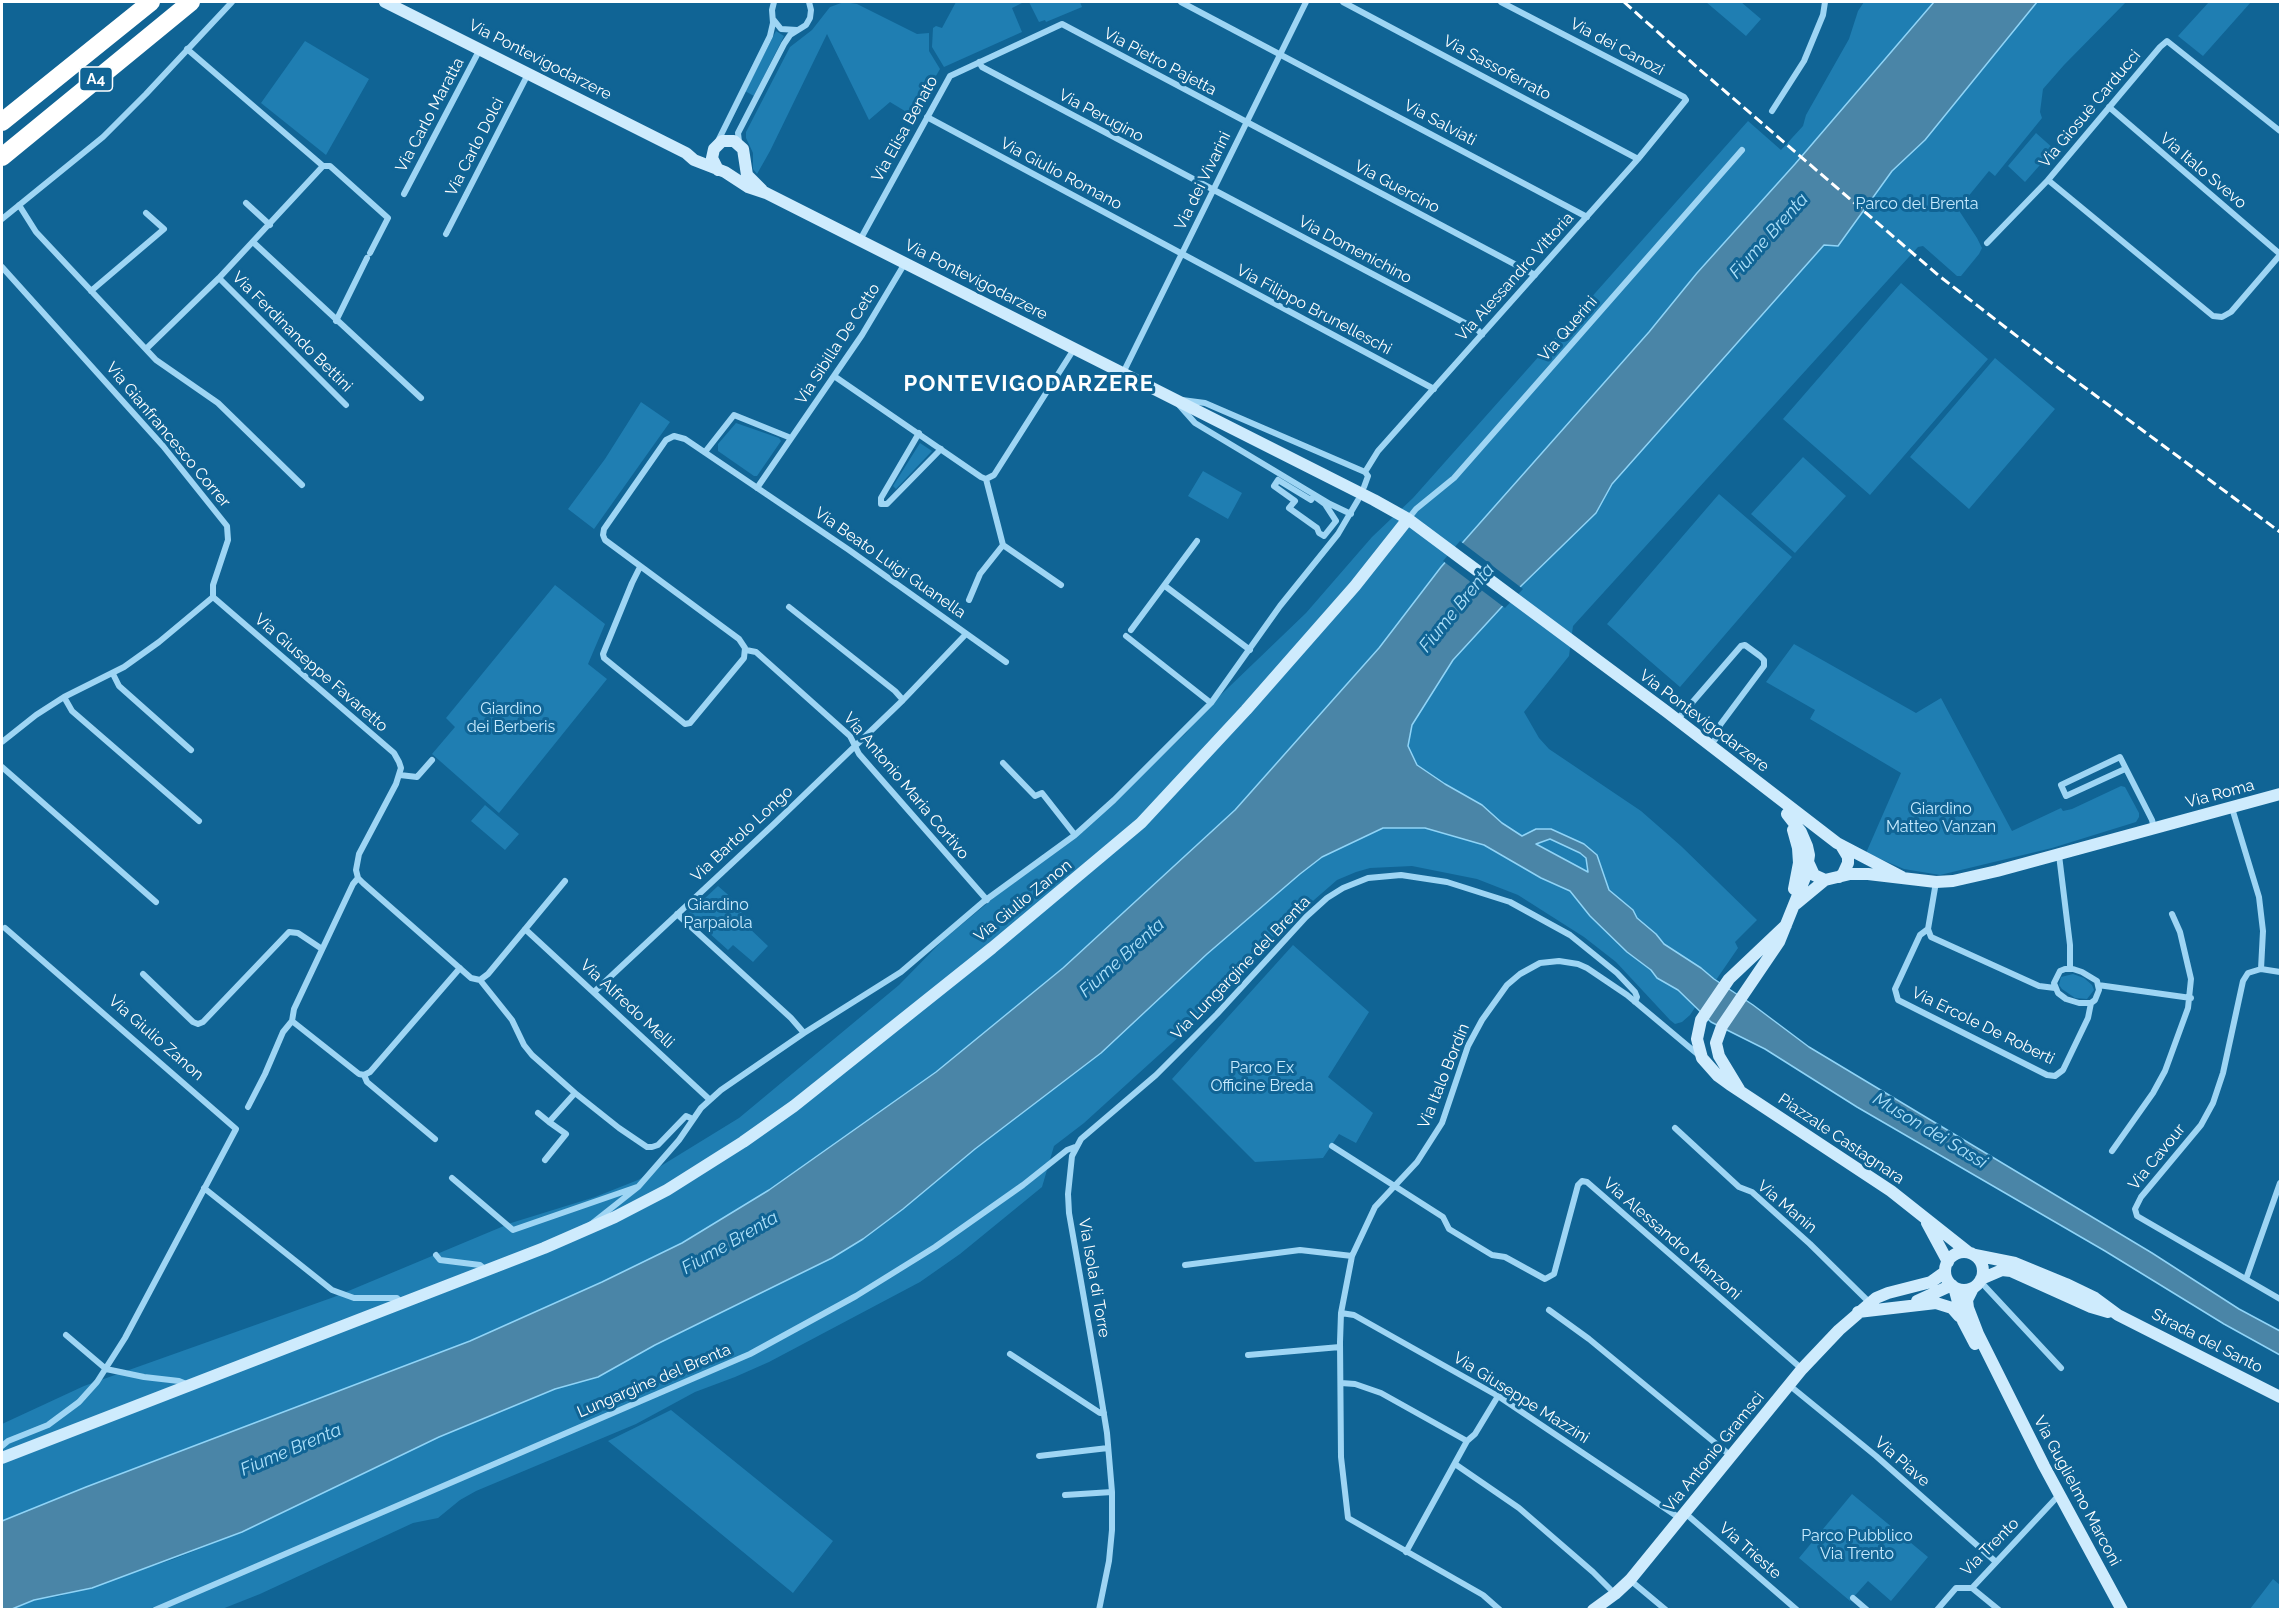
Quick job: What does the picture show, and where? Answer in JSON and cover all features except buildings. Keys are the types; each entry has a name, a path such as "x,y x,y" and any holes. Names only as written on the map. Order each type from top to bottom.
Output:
{"highway":[{"name":"A4","path":"2,122 151,2"},
{"name":"A4","path":"2,157 191,2"}],"main road":[{"name":"Via Pontevigodarzere","path":"385,2 411,13 686,153 693,160 722,171 748,187 762,190 1408,519 1840,845 1902,878"},
{"name":"Via Pontevigodarzere","path":"395,2 411,13"},
{"path":"686,153 705,154 722,141 730,140 741,146"},
{"name":"Via Pontevigodarzere","path":"741,146 747,175 762,190"},
{"path":"715,147 712,158 722,171 738,170 743,162"},
{"name":"Via Giulio Zanon","path":"2,1458 590,1228 695,1173 794,1106 1101,859 1141,823 1246,710 1337,606 1408,519"},
{"name":"Via Roma","path":"2169,825 2280,794"},
{"path":"1778,799 1801,832 1814,874 1825,880"},
{"path":"1770,940 1782,919 1797,880 1798,848 1787,814"},
{"name":"Via Pontevigodarzere","path":"1795,905 1825,880 1850,874 1936,882 1975,877 2169,825"},
{"path":"1809,859 1812,849 1824,842 1840,845 1846,852 1848,863 1839,877"},
{"name":"Via Pontevigodarzere","path":"1719,1031 1772,955 1795,905 1809,859"},
{"name":"Via Pontevigodarzere","path":"1699,1026 1729,979 1786,925"},
{"path":"1699,1026 1698,1045 1702,1058"},
{"name":"Piazzale Castagnara","path":"1719,1031 1716,1043 1719,1056 1740,1090"},
{"name":"Piazzale Castagnara","path":"1702,1058 1718,1076 1891,1191 1972,1254"},
{"name":"Piazzale Castagnara","path":"1923,1216 1946,1267"},
{"path":"1956,1254 1972,1254 1982,1266 1978,1282 1960,1289 1953,1286 1947,1279 1946,1267 1956,1254"},
{"name":"Strada del Santo","path":"1972,1254 2015,1263 2049,1277 2095,1298 2118,1315"},
{"name":"Via Antonio Gramsci","path":"1593,1610 1630,1580 1802,1369 1858,1312 1873,1306 1888,1293 1931,1282 1946,1267"},
{"name":"Strada del Santo","path":"1978,1282 2002,1270 2012,1271 2091,1306 2118,1315 2280,1397"},
{"name":"Via Guglielmo Marconi","path":"1978,1282 1967,1300 1968,1308 2004,1388 2122,1610"},
{"name":"Via Antonio Gramsci","path":"1899,1308 1953,1286"},
{"name":"Via Guglielmo Marconi","path":"1953,1286 1963,1321 2004,1388"},
{"name":"Via Antonio Gramsci","path":"1873,1306 1899,1308 1945,1304 1952,1308 1963,1321"}],"street":[{"path":"2,219 103,137 232,2"},
{"path":"715,147 770,36 774,2"},
{"path":"741,146 738,139 739,130 786,39 806,25 810,18 810,2"},
{"name":"Via Salviati","path":"1181,2 1587,217"},
{"name":"Via dei Vivarini","path":"1123,373 1306,2"},
{"name":"Via Sassoferrato","path":"1343,2 1638,159"},
{"name":"Via dei Canozi","path":"1501,2 1686,100"},
{"path":"1772,111 1804,61 1823,15 1825,2"},
{"path":"773,19 778,26 786,30 799,30"},
{"name":"Via Elisa Benato","path":"860,240 950,76 1062,24"},
{"name":"Via Pietro Pajetta","path":"1062,24 1246,123"},
{"name":"Via Giosuè Carducci","path":"2280,131 2168,41 2160,47 2048,180 2213,316 2222,318 2231,312 2280,255"},
{"name":"Via Carlo Maratta","path":"404,194 480,49"},
{"path":"187,50 323,166 330,166 388,218 336,321"},
{"name":"Via Perugino","path":"979,62 982,67 1213,191"},
{"name":"Via Carlo Dolci","path":"446,234 529,74"},
{"name":"Via Alessandro Vittoria","path":"1365,472 1378,452 1638,159 1686,100"},
{"name":"Via Italo Svevo","path":"2109,107 2280,255"},
{"name":"Via Giulio Romano","path":"927,117 1181,255"},
{"name":"Via Guercino","path":"1246,123 1535,275"},
{"name":"Via Querini","path":"1408,519 1416,509 1454,478 1742,150"},
{"name":"Via Ferdinando Bettini","path":"146,349 254,242 323,166"},
{"path":"1987,243 2048,180"},
{"name":"Via Domenichino","path":"1213,191 1478,330 1482,335"},
{"path":"246,203 270,225"},
{"path":"19,206 36,232 165,368 218,403 302,485"},
{"path":"91,291 164,229 147,213"},
{"path":"254,242 421,398"},
{"name":"Via Filippo Brunelleschi","path":"1181,255 1434,389"},
{"name":"Via Sibilla De Cetto","path":"757,488 862,335 905,263"},
{"name":"Via Gianfrancesco Correr","path":"2,267 149,430 227,526 228,540 213,585 213,597"},
{"name":"Via Ferdinando Bettini","path":"219,278 346,405"},
{"path":"834,376 986,479 994,475 1074,349"},
{"name":"Via Pontevigodarzere","path":"1175,400 1204,403 1365,472"},
{"name":"Via Pontevigodarzere","path":"1175,400 1195,423 1330,504 1351,514"},
{"path":"757,488 705,452 734,415 791,438"},
{"path":"918,433 881,498 881,504 887,504 941,449"},
{"name":"Via Antonio Maria Cortivo","path":"705,452 679,436 666,440 604,529 605,540 739,639 746,650 756,652 850,736 859,754 987,900"},
{"path":"1364,487 1368,476 1365,472"},
{"path":"986,479 1003,545 1061,585"},
{"path":"1278,480 1311,500 1314,496 1325,504 1336,521 1324,536 1317,528 1289,508 1295,501 1274,486 1278,480"},
{"name":"Via Beato Luigi Guanella","path":"757,488 849,550 1006,662"},
{"name":"Via Giulio Zanon","path":"590,1228 592,1221 638,1187 679,1140 710,1099 804,1033 901,972 987,900 1075,836 1151,765 1211,704 1280,606 1338,534 1358,500"},
{"path":"1330,504 1339,522 1338,534"},
{"path":"1197,541 1129,633 1211,704"},
{"path":"969,600 980,574 1003,545"},
{"path":"640,567 607,644 604,658 685,724 690,723 744,658 746,650"},
{"path":"1164,585 1250,650"},
{"path":"2,742 36,715 64,697 113,674 159,642 213,597"},
{"name":"Via Giuseppe Favaretto","path":"213,597 394,753 399,762 400,775"},
{"path":"789,607 895,691 903,700"},
{"name":"Via Bartolo Longo","path":"594,992 903,700 966,634"},
{"path":"1677,720 1740,646 1745,645 1764,660 1764,666 1720,725 1720,733 1710,746"},
{"path":"113,674 119,686 191,750"},
{"path":"64,697 72,711 199,821"},
{"path":"2125,769 2066,796 2061,785 2120,758 2154,828"},
{"path":"432,760 417,777 400,775 359,854 356,870 358,878 471,978 480,980 512,1020 524,1045 532,1055 575,1093 647,1147 658,1144 686,1116 693,1119"},
{"name":"Via Giulio Zanon","path":"1003,763 1035,796 1042,793 1075,836"},
{"path":"2,767 156,902"},
{"path":"2232,808 2259,897 2263,931 2261,969 2280,972"},
{"path":"2059,855 2070,945 2070,969"},
{"name":"Via Lungargine del Brenta","path":"1122,1104 1156,1075 1209,1022 1306,917 1327,898 1343,888 1368,878 1401,875 1447,882 1510,902 1569,935 1617,973 1635,992 1637,997 1635,1002"},
{"path":"248,1107 287,1025 292,1021 294,1009 353,884 358,878"},
{"path":"480,980 488,974 565,881"},
{"path":"1936,882 1928,929 1931,937 2039,986 2055,988"},
{"path":"677,914 791,1018 804,1033"},
{"path":"2112,1151 2153,1093 2165,1071 2176,1046 2190,998 2191,980 2180,932 2172,914"},
{"name":"Via Giulio Zanon","path":"2,1446 8,1441 42,1428 67,1412 86,1396 106,1370 235,1131 234,1126 5,928"},
{"name":"Via Alfredo Melli","path":"525,929 710,1099"},
{"name":"Via Ercole De Roberti","path":"1928,929 1920,935 1895,989 1898,1000 2047,1075 2055,1076 2063,1070 2088,1018 2091,1003"},
{"path":"143,974 192,1022 198,1024 203,1022 289,932 298,933 322,949"},
{"name":"Via Italo Bordin","path":"1500,1610 1483,1595 1348,1518 1341,1457 1340,1347 1341,1313 1352,1256 1375,1207 1416,1162 1442,1124 1468,1046 1482,1020 1507,985 1520,974 1540,963 1559,961 1578,964 1618,988 1702,1058"},
{"path":"292,1021 359,1074 364,1075 370,1072 460,968"},
{"path":"2098,985 2098,995 2091,1003 2079,1003 2066,999 2055,988 2054,983 2060,971 2070,969 2091,977 2098,985 2190,998"},
{"name":"Via Cavour","path":"2261,969 2248,974 2243,981 2223,1073 2210,1108 2195,1133 2141,1197 2135,1209 2137,1216 2280,1299"},
{"path":"1680,1040 1693,1036 1699,1026"},
{"path":"364,1075 367,1082 435,1138"},
{"path":"549,1122 575,1093"},
{"name":"Lungargine del Brenta","path":"155,1610 750,1354 856,1296 935,1247 1023,1185 1067,1150 1075,1148 1087,1134 1122,1104"},
{"path":"538,1113 566,1134 545,1160"},
{"name":"Via Manin","path":"1676,1128 1739,1186 1752,1192 1810,1244 1873,1306"},
{"name":"Via Alessandro Manzoni","path":"1332,1146 1443,1217 1449,1229 1492,1255 1505,1257 1545,1279 1554,1274 1578,1185 1582,1181 1587,1182 1802,1369"},
{"name":"Via Isola di Torre","path":"1075,1148 1069,1172 1070,1220 1104,1413 1112,1492 1109,1561 1099,1610"},
{"name":"Via Giulio Zanon","path":"452,1178 513,1230 638,1187"},
{"path":"2246,1279 2280,1183"},
{"path":"204,1188 332,1290 354,1298 397,1298 402,1303"},
{"path":"1185,1265 1300,1250 1352,1256"},
{"path":"436,1255 440,1260 480,1265 487,1270"},
{"path":"1978,1282 2061,1368"},
{"path":"1549,1310 1589,1339 1732,1456"},
{"name":"Via Giuseppe Mazzini","path":"1341,1313 1354,1315 1498,1396 1683,1516"},
{"path":"66,1335 106,1370 179,1381 189,1385"},
{"path":"1248,1355 1340,1347"},
{"path":"1010,1354 1100,1413 1104,1413"},
{"path":"1341,1383 1355,1384 1381,1393 1467,1441"},
{"name":"Via Piave","path":"1789,1385 1876,1456 1996,1562"},
{"path":"1406,1552 1467,1441 1475,1434 1498,1396"},
{"path":"1039,1456 1108,1448"},
{"path":"1455,1464 1519,1508 1615,1594"},
{"path":"1065,1495 1112,1492"},
{"name":"Via Trento","path":"1937,1610 1956,1588 1972,1588 2060,1495"},
{"name":"Via Trieste","path":"1683,1516 1797,1610"},
{"path":"1630,1580 1666,1610"},
{"path":"1972,1588 1999,1610"},
{"path":"1853,1598 1867,1610"}],"green space":[{"path":"844,2 857,4 917,34 929,33 929,51 940,69 922,100 927,103 918,119 890,102 869,120 827,34 757,174 753,169 753,153 746,138 746,132 790,47 812,30 830,7"},
{"path":"956,2 1024,2 1012,8 1022,32 944,67 932,47 933,28 936,26 942,28"},
{"path":"1029,2 1080,2 1082,7 1046,22 1045,20 1039,22"},
{"path":"1706,2 1741,2 1761,19 1746,36"},
{"path":"1864,2 1934,2 1795,164 1697,273 1649,332 1441,567 1379,648 1235,810 1063,968 936,1072 720,1222 602,1282 470,1341 2,1521 2,1424 84,1386 334,1297 511,1223 595,1197 638,1180 739,1118 899,985 943,940 1014,881 1076,837 1186,733 1204,711 1306,613 1372,537 1413,498 1748,121 1781,150 1803,126 1806,115 1849,39 1858,11"},
{"name":"Parco del Brenta","path":"2037,2 2126,2 2043,89 2040,112 2042,118 1995,176 1989,171 1958,209 1982,248 1979,254 1961,276 1957,276 1923,246 1918,247 1573,626 1569,656 1524,712 1539,738 1549,749 1641,811 1681,846 1757,920 1735,942 1738,948 1716,980 1664,944 1637,918 1633,910 1575,865 1522,836 1502,823 1482,805 1417,765 1408,746 1411,725 1453,660 1521,586 1596,513 1612,484 1824,245 1838,246 1892,171 1925,140"},
{"path":"2209,2 2251,2 2203,56 2178,36"},
{"path":"776,31 784,36 754,96 745,91"},
{"path":"305,41 369,79 326,155 261,103"},
{"path":"2036,133 2054,149 2025,182 2008,166"},
{"path":"1901,283 1988,359 1870,495 1783,419"},
{"path":"1995,358 2055,409 1969,509 1910,457"},
{"path":"641,402 670,422 594,529 568,509 605,459"},
{"path":"736,423 779,438 781,441 757,476 718,451 718,444"},
{"path":"920,443 932,451 896,489 893,486"},
{"path":"1803,457 1846,496 1795,553 1751,514"},
{"path":"1203,471 1242,493 1228,519 1188,496"},
{"path":"1719,494 1792,557 1680,687 1607,624"},
{"name":"Giardino dei Berberis","path":"555,585 605,624 588,664 607,679 499,813 432,754 455,727 446,718"},
{"name":"Giardino Matteo Vanzan","path":"1794,644 1916,713 1941,698 2012,831 2061,808 2063,811 2072,809 2121,786 2125,787 2139,817 2136,822 2052,848 1940,875 1904,869 1866,853 1901,773 1810,719 1815,710 1766,682"},
{"path":"485,805 519,834 505,850 471,821"},
{"path":"1383,828 1425,828 1484,845 1541,878 1570,891 1627,952 1651,970 1657,978 1678,990 1696,1006 1682,1022 1675,1024 1616,962 1584,937 1518,895 1477,879 1412,866 1370,868 1356,872 1337,880 1314,900 1182,1034 1084,1123 1054,1146 1042,1187 960,1254 920,1282 769,1362 695,1392 636,1424 476,1491 460,1500 438,1518 413,1523 260,1594 222,1609 12,1610 34,1600 60,1596 174,1559 242,1532 439,1437 555,1389 598,1377 655,1345 832,1258 863,1239 903,1209 975,1149 1101,1053 1207,954 1300,874 1322,857"},
{"name":"Giardino Parpaiola","path":"718,886 742,907 739,910 752,922 748,927 768,946 753,962 733,945 728,950 688,914"},
{"name":"Parco Ex Officine Breda","path":"1293,945 1369,1012 1328,1077 1373,1113 1356,1143 1339,1134 1323,1158 1255,1162 1172,1079"},
{"path":"2073,974 2084,978 2092,985 2094,990 2087,999 2075,998 2059,985 2061,977"},
{"path":"671,1410 833,1541 793,1593 608,1441"},
{"name":"Parco Pubblico Via Trento","path":"1852,1494 1928,1557 1891,1601 1868,1581 1850,1601 1799,1558"},
{"path":"2273,1579 2280,1585 2280,1609 2250,1609"}],"water":[{"path":"1934,2 2037,2 1925,140 1892,171 1838,246 1824,245 1612,484 1596,513 1521,586 1453,660 1412,725 1408,746 1417,765 1482,805 1502,823 1522,836 1536,829 1551,829 1584,844 1597,855 1609,890 1633,910 1637,918 1664,944 1701,968 1809,1047 2152,1253 2239,1309 2280,1331 2280,1355 1857,1107 1765,1049 1711,1022 1678,990 1657,978 1651,970 1627,952 1590,916 1570,891 1541,878 1484,845 1425,828 1383,828 1322,857 1300,874 1207,954 1101,1053 975,1149 903,1209 863,1239 832,1258 655,1345 598,1377 555,1389 439,1437 242,1532 92,1588 34,1600 12,1609 2,1609 2,1521 470,1341 602,1282 682,1243 769,1190 936,1072 1063,968 1235,810 1379,648 1441,567","holes":["1550,839 1586,858 1588,872 1536,844"]}],"pier":[{"path":"1460,541 1523,589 1505,608 1443,561"}],"railway":[{"path":"1624,2 1938,275 2049,361 2280,532"}],"district":[{"name":"PONTEVIGODARZERE","path":"1029,384"}],"water label":[{"name":"Fiume Brenta","path":"1769,236"},
{"name":"Fiume Brenta","path":"1457,608"},
{"name":"Fiume Brenta","path":"1122,958"},
{"name":"Muson dei Sassi","path":"1930,1131"},
{"name":"Fiume Brenta","path":"730,1243"},
{"name":"Fiume Brenta","path":"291,1450"}]}
